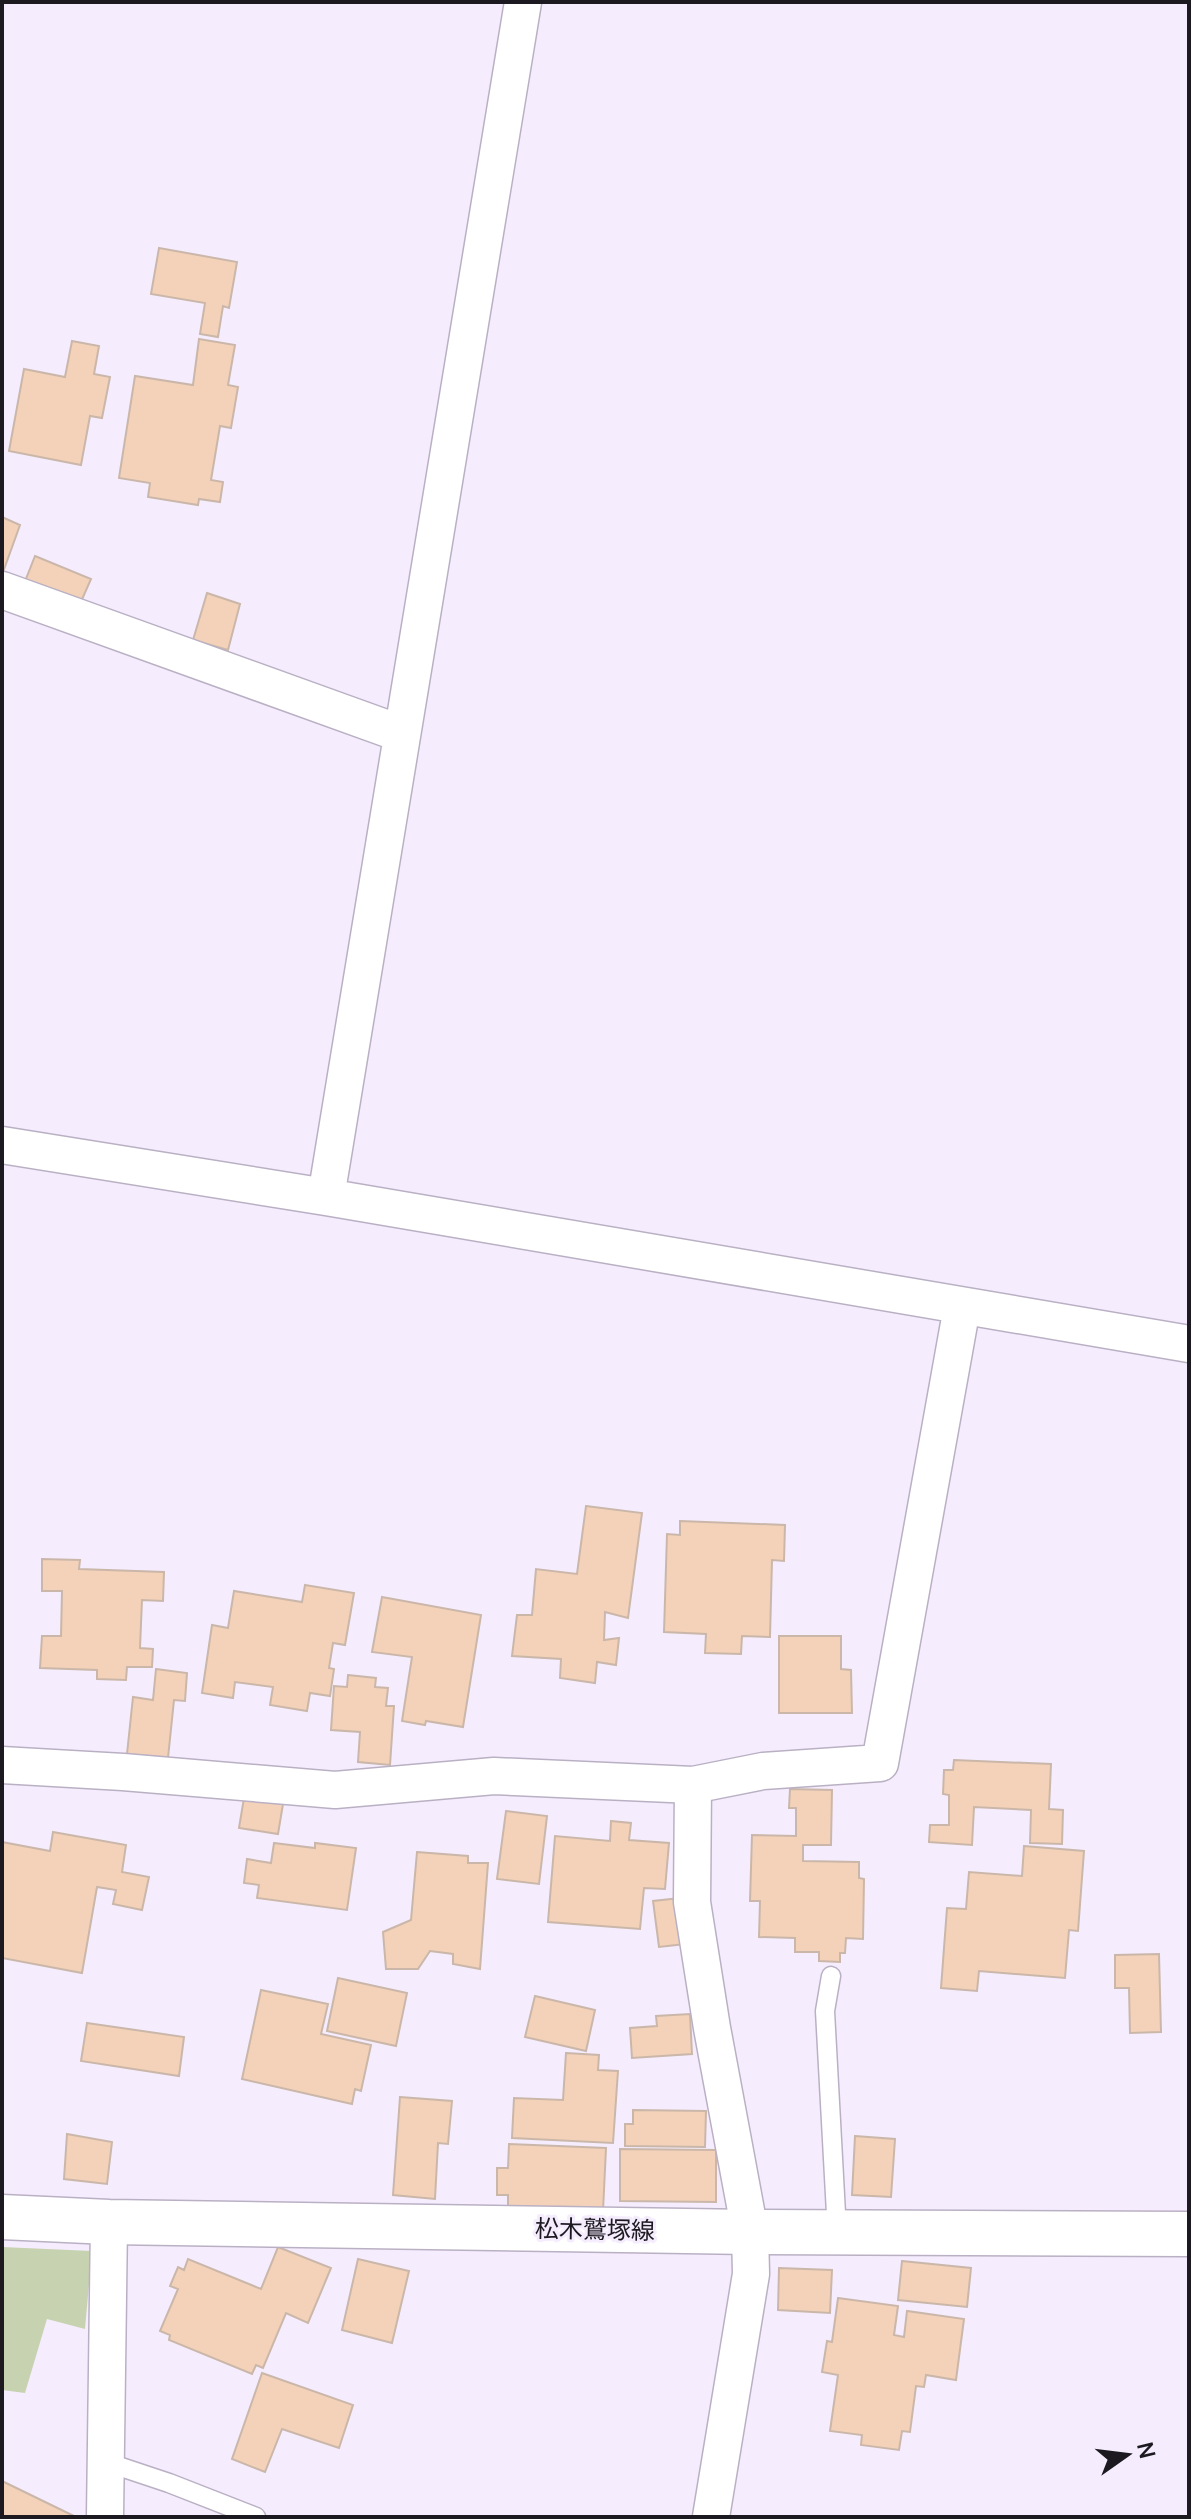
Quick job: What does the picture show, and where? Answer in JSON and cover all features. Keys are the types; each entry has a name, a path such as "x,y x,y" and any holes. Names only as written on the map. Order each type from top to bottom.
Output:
{"main road":[{"name":"松木鷲塚線","path":"2,2217 109,2222 750,2232 1189,2234"}],"street":[{"path":"326,1197 523,2"},
{"path":"2,590 402,734"},
{"path":"2,1145 1189,1344"},
{"path":"2,1765 335,1790 494,1776 693,1785 763,1771 880,1763 962,1307"},
{"path":"693,1785 692,1902 750,2232 751,2274 711,2517"},
{"path":"105,2517 109,2222"}],"lane":[{"path":"831,1976 825,2011 837,2233"},
{"path":"106,2462 256,2517"}],"green space":[{"path":"2,2247 92,2251 85,2329 47,2319 25,2393 2,2390"}],"building":[{"path":"159,248 237,262 229,308 223,306 218,337 200,334 205,303 151,294"},
{"path":"199,339 235,345 228,385 238,387 231,428 220,426 211,480 223,482 220,502 199,499 198,505 148,497 150,483 119,478 135,376 193,385"},
{"path":"72,341 99,346 94,374 110,377 102,418 90,416 81,465 9,451 24,369 65,377"},
{"path":"2,517 20,525 2,575"},
{"path":"35,556 91,579 80,604 24,584"},
{"path":"207,593 240,604 228,650 193,640"},
{"path":"586,1506 642,1513 628,1618 605,1612 604,1640 619,1638 616,1665 597,1662 595,1683 560,1678 561,1659 512,1656 517,1615 532,1615 536,1569 577,1574"},
{"path":"680,1521 785,1525 784,1561 772,1560 770,1637 742,1636 741,1654 705,1653 706,1634 664,1632 667,1534 680,1535"},
{"path":"42,1559 80,1560 79,1569 164,1572 163,1601 142,1600 140,1648 153,1649 152,1667 127,1667 126,1680 97,1679 97,1670 40,1668 42,1636 61,1636 62,1591 42,1591"},
{"path":"305,1585 354,1593 345,1645 333,1643 329,1668 334,1669 330,1696 310,1693 307,1711 270,1705 273,1687 235,1682 233,1698 202,1693 212,1625 228,1628 234,1591 302,1602"},
{"path":"382,1597 481,1615 463,1727 402,1721 412,1657 372,1652"},
{"path":"779,1636 841,1636 841,1669 851,1670 852,1713 779,1713"},
{"path":"156,1669 187,1673 185,1701 174,1700 168,1758 127,1754 133,1697 153,1700"},
{"path":"348,1675 376,1678 375,1687 388,1688 386,1706 394,1706 390,1765 358,1762 360,1732 331,1730 334,1686 347,1687"},
{"path":"954,1760 1051,1764 1049,1809 1063,1810 1062,1844 1030,1843 1031,1810 974,1807 972,1845 929,1842 930,1825 949,1825 949,1795 943,1794 944,1770 953,1770"},
{"path":"790,1789 832,1790 831,1845 803,1845 803,1861 859,1862 859,1878 864,1879 863,1939 846,1938 845,1953 840,1953 840,1962 819,1961 819,1952 795,1952 795,1938 759,1937 760,1901 750,1901 752,1835 796,1836 796,1808 789,1808"},
{"path":"244,1798 283,1804 278,1834 239,1828"},
{"path":"506,1811 547,1816 539,1884 497,1879"},
{"path":"611,1821 631,1823 629,1840 669,1843 665,1889 644,1888 640,1929 548,1922 555,1836 610,1841"},
{"path":"53,1832 126,1845 122,1872 149,1877 142,1910 113,1904 116,1890 97,1887 82,1973 2,1958 2,1842 50,1851"},
{"path":"274,1843 315,1848 315,1843 356,1848 347,1910 257,1898 259,1885 244,1883 247,1859 271,1863"},
{"path":"1024,1846 1084,1851 1078,1931 1069,1930 1065,1978 979,1971 977,1991 941,1988 947,1908 966,1909 969,1872 1022,1876"},
{"path":"417,1852 468,1856 468,1863 488,1863 480,1969 453,1964 453,1954 430,1951 418,1969 386,1969 383,1932 411,1920"},
{"path":"680,1898 685,1944 659,1947 653,1901"},
{"path":"1159,1954 1161,2032 1130,2033 1129,1988 1115,1988 1115,1955"},
{"path":"338,1978 407,1993 396,2046 327,2031"},
{"path":"261,1990 328,2004 321,2034 371,2045 361,2091 355,2089 352,2104 242,2079"},
{"path":"535,1996 595,2010 586,2051 525,2037"},
{"path":"690,2014 692,2054 632,2058 630,2028 657,2026 656,2016"},
{"path":"87,2023 184,2037 179,2076 81,2061"},
{"path":"566,2053 599,2055 598,2070 618,2071 613,2143 512,2138 514,2098 563,2100"},
{"path":"400,2097 452,2101 448,2144 438,2143 435,2199 393,2195"},
{"path":"633,2110 706,2111 705,2147 625,2146 625,2124 633,2124"},
{"path":"67,2134 112,2142 107,2184 64,2179"},
{"path":"855,2136 895,2139 891,2197 852,2195"},
{"path":"509,2144 606,2148 603,2211 508,2206 508,2195 497,2195 497,2168 508,2168"},
{"path":"620,2149 716,2150 716,2202 620,2201"},
{"path":"278,2247 331,2268 308,2323 286,2313 263,2368 256,2365 252,2374 169,2340 170,2335 160,2331 178,2289 170,2286 178,2267 184,2270 188,2259 261,2289"},
{"path":"358,2259 409,2271 392,2343 342,2330"},
{"path":"902,2261 971,2268 967,2307 898,2300"},
{"path":"779,2268 832,2270 830,2313 778,2310"},
{"path":"838,2298 898,2306 894,2335 904,2337 907,2311 964,2319 956,2380 926,2375 924,2387 916,2386 910,2432 902,2431 899,2450 861,2445 862,2435 830,2431 838,2375 822,2372 827,2341 832,2342"},
{"path":"262,2373 353,2405 339,2448 282,2429 265,2472 232,2459"},
{"path":"2,2481 76,2517 2,2517"}]}
